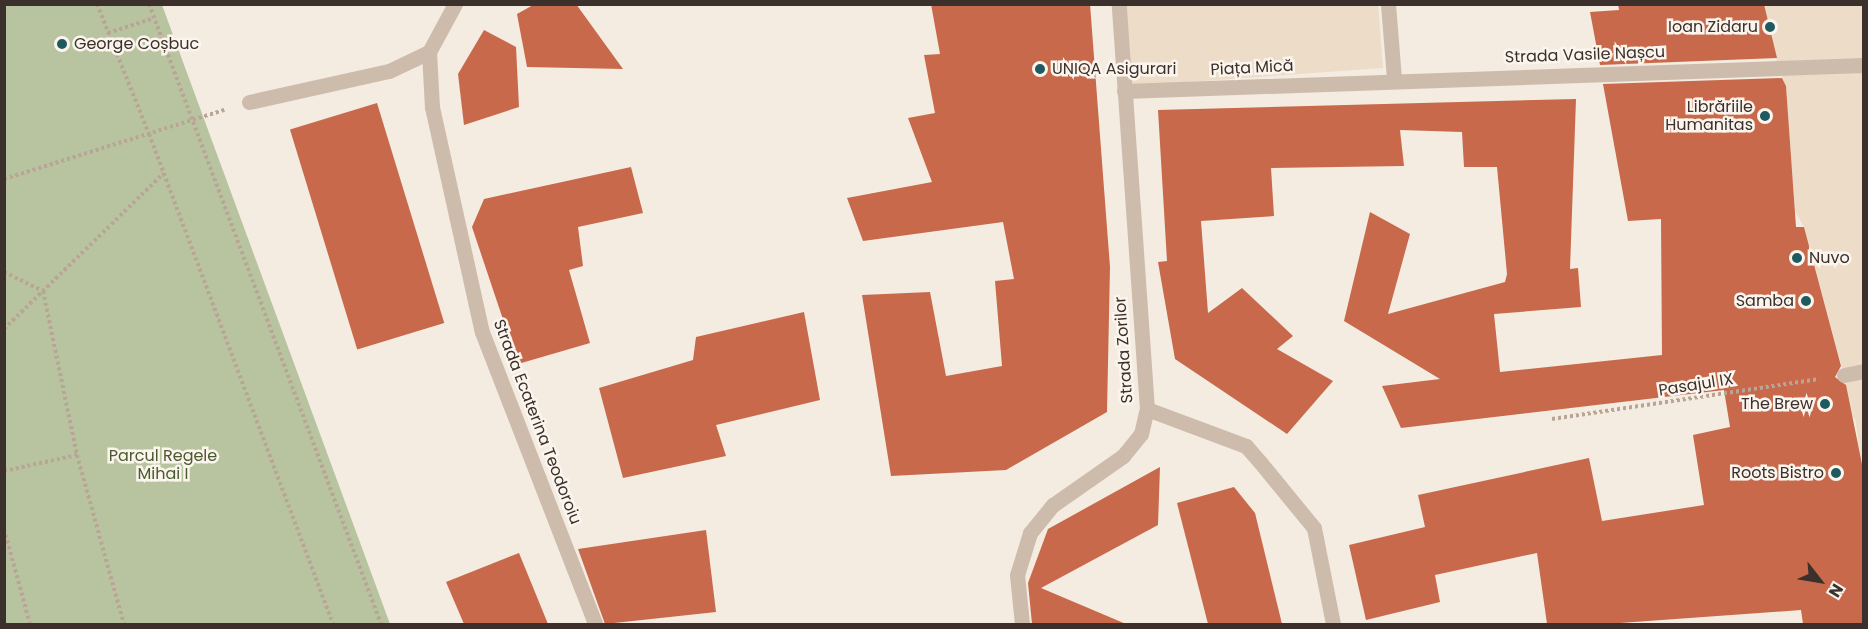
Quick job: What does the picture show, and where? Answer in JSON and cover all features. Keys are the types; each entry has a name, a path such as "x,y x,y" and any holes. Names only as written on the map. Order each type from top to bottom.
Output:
{"street":[{"path":"249,102 389,71 429,52 455,4"},
{"path":"1119,4 1124,91"},
{"path":"1388,4 1394,79"},
{"name":"Strada Ecaterina Teodoroiu","path":"429,52 432,107 482,332 595,624"},
{"name":"Strada Vasile Nașcu","path":"1394,79 1863,65"},
{"name":"Piața Mică","path":"1124,91 1273,80 1394,79"},
{"name":"Strada Zorilor","path":"1022,624 1017,575 1030,533 1053,505 1123,456 1141,434 1147,409 1124,91"},
{"path":"1844,375 1863,371"},
{"path":"1147,409 1245,446 1260,462 1314,528 1334,624"}],"path":[{"path":"97,4 150,134 333,624"},
{"path":"149,4 381,624"},
{"path":"108,33 154,18"},
{"path":"4,179 249,102"},
{"path":"4,329 164,173"},
{"path":"4,272 43,291"},
{"path":"43,291 77,455 124,624"},
{"name":"Pasajul IX","path":"1552,419 1844,375"},
{"path":"4,471 77,455"},
{"path":"4,529 30,624"}],"green space":[{"name":"Parcul Regele Mihai I","path":"4,5 162,5 390,624 5,624"}],"shaded area":[{"path":"1125,5 1378,5 1383,68 1132,86"},
{"path":"1765,5 1863,5 1863,469 1855,419 1848,412 1844,375 1804,227 1795,211 1786,86 1778,67"}],"building":[{"path":"535,4 576,4 623,69 527,67 517,14"},
{"path":"931,4 1090,4 1110,267 1107,412 1006,470 891,476 862,295 930,292 946,376 1002,366 995,281 1014,279 1003,222 863,241 847,198 932,182 908,118 935,113 924,55 940,54"},
{"path":"1618,4 1764,4 1777,58 1600,65 1590,12 1619,10"},
{"path":"484,30 516,47 519,107 464,125 458,74"},
{"path":"1782,78 1786,86 1796,227 1804,227 1841,366 1835,377 1846,385 1863,469 1863,624 1803,624 1801,610 1606,624 1547,624 1537,553 1435,575 1440,602 1366,620 1349,545 1425,527 1418,495 1589,458 1602,521 1704,505 1693,435 1730,427 1724,390 1401,428 1382,386 1440,379 1344,321 1370,212 1410,234 1388,314 1505,282 1507,274 1497,167 1464,167 1462,132 1400,130 1404,166 1271,168 1274,216 1201,221 1208,313 1242,288 1293,336 1277,349 1333,381 1287,434 1175,359 1158,262 1167,261 1158,110 1576,99 1570,269 1578,268 1581,307 1494,314 1500,372 1662,355 1661,219 1628,221 1603,84"},
{"path":"377,103 444,323 357,350 290,130"},
{"path":"631,167 643,213 578,227 583,266 569,270 590,343 518,364 472,227 484,199"},
{"path":"804,312 820,400 716,425 726,456 623,478 599,388 693,360 696,337"},
{"path":"1160,467 1158,525 1041,588 1126,624 1032,624 1028,583 1048,529"},
{"path":"1234,487 1255,513 1282,624 1208,624 1177,503"},
{"path":"706,530 716,612 605,624 578,549"},
{"path":"519,553 548,624 464,624 446,582"}],"place":[{"name":"Ioan Zidaru","path":"1770,27"},
{"name":"George Coșbuc","path":"62,44"},
{"name":"UNIQA Asigurari","path":"1040,69"},
{"name":"Librăriile Humanitas","path":"1765,116"},
{"name":"Nuvo","path":"1797,258"},
{"name":"Samba","path":"1806,301"},
{"name":"The Brew","path":"1825,404"},
{"name":"Roots Bistro","path":"1836,473"}]}
